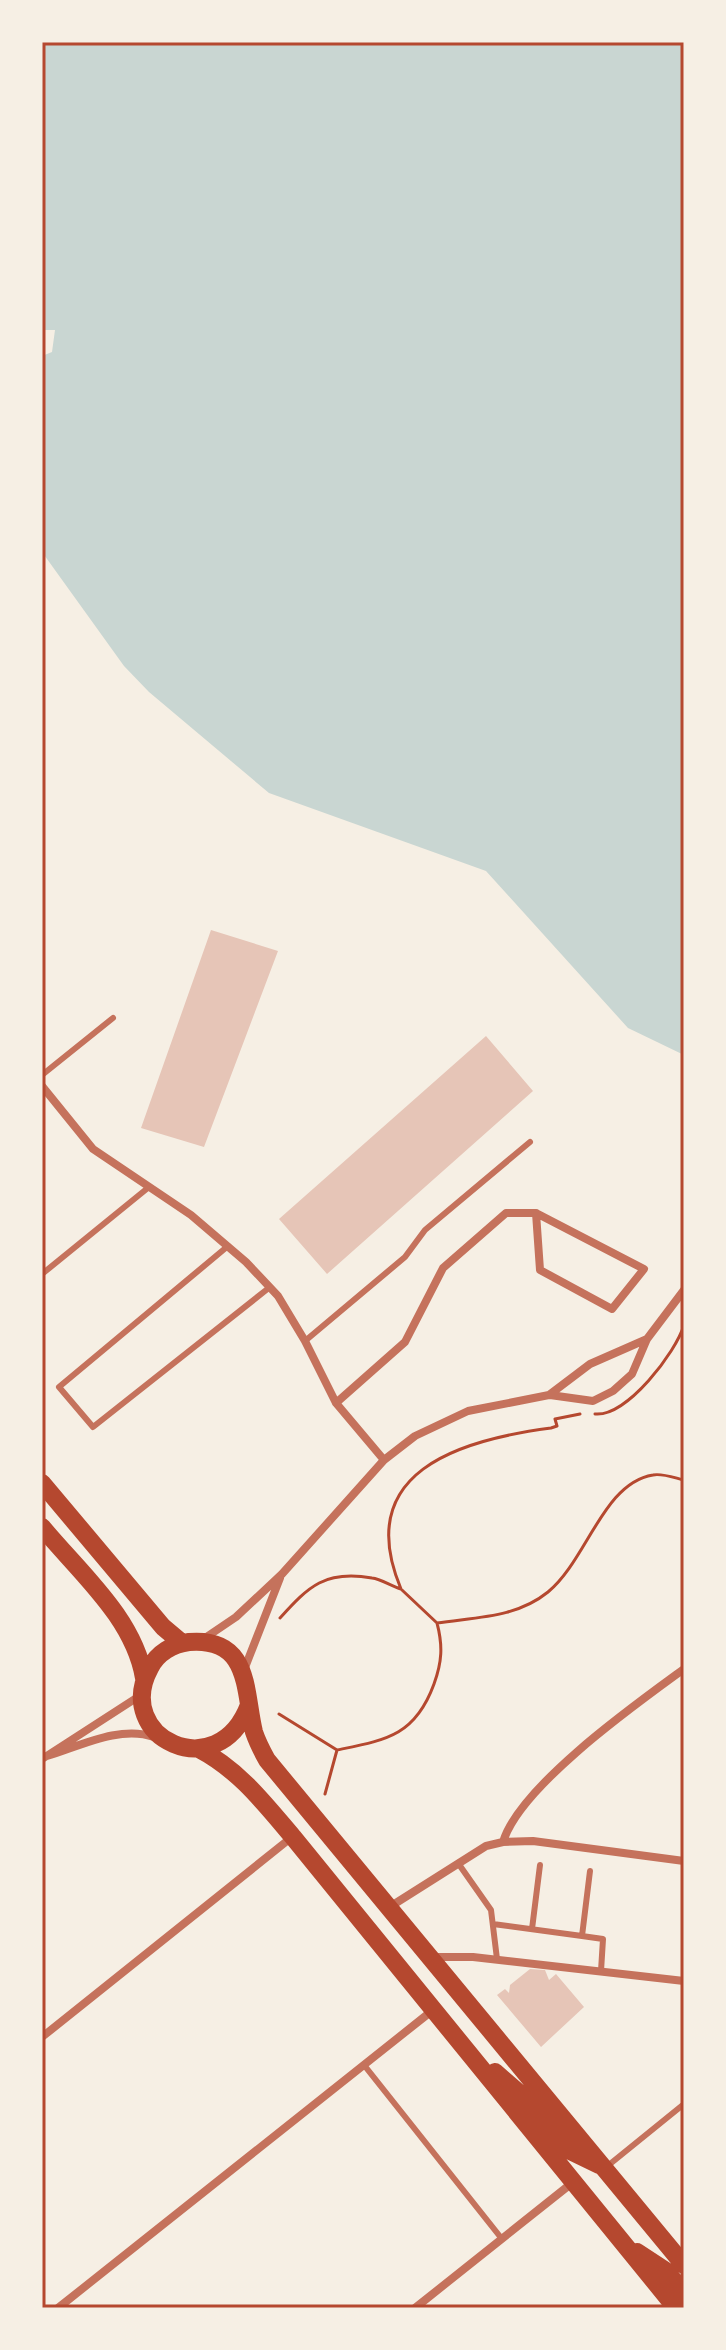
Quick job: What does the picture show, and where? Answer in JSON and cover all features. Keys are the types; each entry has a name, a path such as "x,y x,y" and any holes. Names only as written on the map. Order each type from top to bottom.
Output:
{"main road":[{"path":"42,1483 163,1627 191,1642 217,1646 233,1656 244,1670 255,1736 267,1760 684,2265"},
{"path":"42,1527 126,1627 139,1650 152,1728 165,1740 199,1749 224,1762 243,1779 676,2308"},
{"path":"143,1687 152,1662 165,1650 191,1642"},
{"path":"199,1749 216,1745 231,1736 243,1722 249,1705"},
{"path":"293,1837 300,1836 313,1843 359,1901 370,1908 388,1908"},
{"path":"454,2035 526,2099 568,2150 605,2168"},
{"path":"621,2242 666,2271 684,2293"}],"street":[{"path":"42,1086 93,1149 191,1215 270,1287 305,1341 336,1403 384,1460"},
{"path":"336,1403 405,1342 443,1268 506,1213 536,1213 644,1269 612,1309 540,1270 536,1213"},
{"path":"191,1642 236,1617 282,1574 384,1460 415,1436 453,1416 549,1395 586,1401 609,1394 632,1374 647,1339 684,1290"},
{"path":"549,1395 590,1364 647,1339"},
{"path":"244,1670 251,1644 282,1574"},
{"path":"503,1842 508,1826 548,1780 684,1669"},
{"path":"44,1757 143,1687"},
{"path":"44,1757 113,1735 144,1733 165,1740"},
{"path":"42,2037 293,1837"},
{"path":"388,1908 486,1846 503,1842 533,1841 684,1861"},
{"path":"430,1957 497,1959 684,1981"},
{"path":"58,2308 433,2010"},
{"path":"415,2308 573,2182"}],"lane":[{"path":"42,1075 113,1018"},
{"path":"305,1341 405,1257 425,1230 530,1142"},
{"path":"42,1274 149,1187"},
{"path":"228,1246 59,1387 93,1427 270,1287"},
{"path":"458,1863 491,1910 497,1959"},
{"path":"532,1929 540,1865"},
{"path":"582,1936 590,1871"},
{"path":"493,1924 603,1939 601,1971"},
{"path":"364,2065 502,2239"},
{"path":"605,2168 684,2104"}],"path":[{"path":"401,1589 390,1557 387,1529 393,1507 410,1479 440,1457 499,1435 551,1428 557,1426 555,1419 570,1414 611,1412 671,1355 684,1325"},
{"path":"437,1623 497,1617 527,1606 550,1590 579,1554 622,1487 655,1474 684,1480"},
{"path":"275,1627 315,1582 337,1577 374,1578 401,1589 437,1623 442,1662 426,1705 413,1724 382,1741 337,1750 279,1714"},
{"path":"325,1794 337,1750"}],"shaded area":[{"path":"42,42 684,42 684,1055 628,1028 486,871 269,793 149,692 124,666 42,552 42,356 52,352 55,330 42,330"}],"building":[{"path":"211,930 278,951 204,1147 141,1128"},
{"path":"486,1036 533,1091 327,1274 279,1219"},
{"path":"530,1969 545,1970 549,1980 556,1974 584,2007 541,2047 497,1995 505,1989 509,1993 510,1985"}]}
